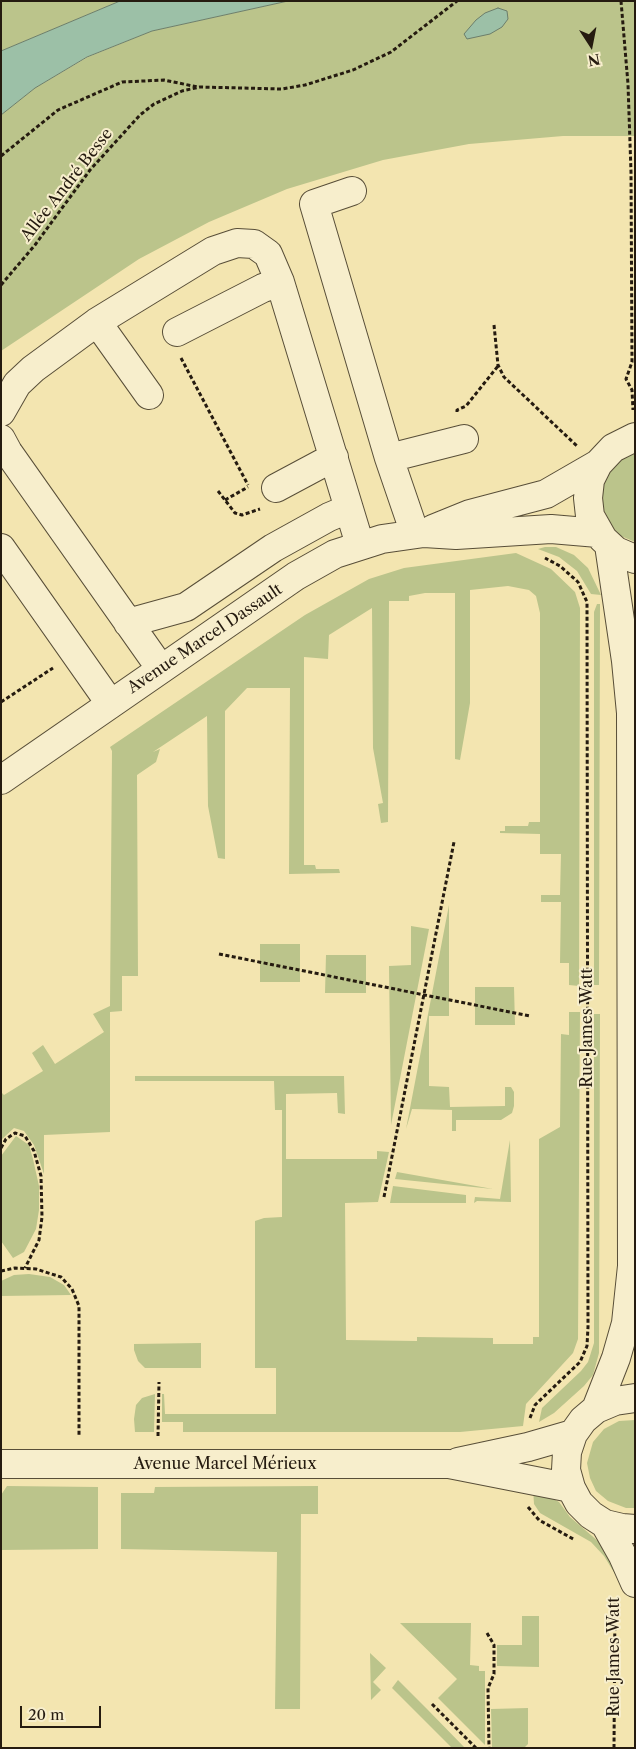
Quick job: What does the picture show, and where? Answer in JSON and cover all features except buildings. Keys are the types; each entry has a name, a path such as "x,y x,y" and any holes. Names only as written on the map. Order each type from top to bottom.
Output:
{"street":[{"path":"352,191 314,204 389,458 420,534"},
{"path":"1,412 17,384 32,369 97,322 146,290 227,245 246,243 262,248 268,254 280,282 360,545"},
{"path":"177,342 263,288 280,282"},
{"path":"97,322 149,395"},
{"path":"596,1409 616,1358 626,1323 633,1274 631,714 626,661 603,539 590,516 588,498 590,480 589,456 634,438"},
{"path":"1,439 8,452 161,669"},
{"path":"389,458 464,439"},
{"path":"262,495 334,456"},
{"name":"Avenue Marcel Dassault","path":"5,769 110,703 296,576 335,554 360,545 420,534 470,514 546,494 589,456"},
{"path":"128,623 186,607 273,548 329,517 348,509"},
{"name":"Avenue Marcel Dassault","path":"420,534 456,535 551,529 603,539"},
{"path":"603,539 624,555 635,559"},
{"path":"1,548 110,703"},
{"path":"631,714 635,683"},
{"path":"635,1398 614,1401 596,1409 583,1420 573,1434 566,1470 571,1488 579,1503 591,1515 605,1524 635,1529"},
{"name":"Avenue Marcel Mérieux","path":"449,1464 528,1447 573,1434"},
{"name":"Avenue Marcel Mérieux","path":"1,1464 449,1464 571,1488"},
{"name":"Rue James Watt","path":"605,1524 623,1556 625,1589"}],"path":[{"name":"Allée André Besse","path":"1,285 35,245 90,170 140,115 169,96 200,87 282,89 305,85 353,70 391,52 457,1"},
{"path":"621,1 628,84 631,172 632,362 626,379 632,390 634,438"},
{"path":"1,156 58,110 122,82 164,80 200,87"},
{"path":"494,324 498,365 504,377 589,456"},
{"path":"177,342 249,486 262,495 261,509 238,514 232,511 218,491"},
{"path":"464,439 457,410 466,406 498,365"},
{"path":"225,500 249,486"},
{"name":"Rue James Watt","path":"530,1424 536,1405 580,1362 587,1346 587,602 578,582 560,566 540,555"},
{"path":"384,1197 454,842"},
{"path":"219,954 530,1016"},
{"path":"1,1148 6,1139 16,1133 25,1136 34,1151 41,1176 42,1217 39,1240 25,1268"},
{"path":"1,1264 2,1271 25,1268 62,1277 72,1289 79,1306 79,1437"},
{"path":"158,1437 159,1382"},
{"path":"527,1504 532,1514 539,1520 579,1542"},
{"name":"Rue James Watt","path":"614,1748 625,1589"},
{"path":"487,1633 494,1646 494,1674 488,1688 488,1748"},
{"path":"432,1704 476,1748"}],"shaded area":[{"path":"1,1 120,1 1,51"},
{"path":"120,1 288,1 152,31 87,57 35,88 1,115 1,51"},
{"path":"288,1 635,1 635,136 563,136 469,144 383,160 287,189 209,222 139,259 1,351 1,115 35,88 88,57 152,31"},
{"path":"498,8 507,11 508,19 502,27 490,34 467,39 464,34 476,20 485,13"},
{"path":"635,452 635,542 621,536 612,527 602,506 601,492 604,479 612,467 622,458"},
{"path":"556,547 574,555 588,568 601,595 591,594 577,571 559,557 538,549"},
{"path":"516,553 551,569 575,592 580,608 579,986 569,985 569,963 560,963 561,902 541,902 541,895 560,895 561,854 540,854 540,834 500,833 500,831 505,831 505,826 528,826 529,822 540,822 540,613 536,596 529,590 508,586 470,590 470,703 460,760 455,759 455,593 425,593 409,596 409,601 389,601 388,822 381,823 378,804 383,803 373,748 372,608 329,635 328,659 304,657 304,865 315,865 316,869 339,869 340,873 289,874 290,688 247,688 225,711 225,859 218,858 208,806 207,716 153,752 160,749 156,762 137,775 138,976 122,976 122,1011 110,1012 110,1132 44,1135 44,1174 34,1145 24,1131 14,1128 1,1140 1,1092 4,1095 43,1071 32,1053 43,1045 55,1064 104,1032 93,1014 110,1006 112,751 110,747 305,615 369,579 404,568"},
{"path":"597,604 600,604 599,985 594,985 594,612"},
{"path":"449,905 449,1016 429,1016 429,1086 449,1087 450,1107 505,1106 505,1087 511,1087 514,1092 514,1106 512,1113 501,1120 456,1120 456,1131 452,1131 452,1110 412,1109 406,1129"},
{"path":"411,926 429,929 391,1125 389,966 411,965"},
{"path":"260,944 300,944 300,982 260,982"},
{"path":"326,955 366,955 366,993 325,993"},
{"path":"475,987 514,987 515,1025 475,1025"},
{"path":"569,1012 580,1012 578,1339 573,1353 526,1404 523,1426 460,1432 183,1432 183,1422 162,1422 162,1394 164,1394 165,1414 276,1414 276,1368 255,1368 255,1221 264,1218 282,1217 282,1110 275,1110 274,1081 135,1081 135,1076 344,1076 345,1114 338,1113 337,1093 286,1094 286,1159 377,1159 377,1151 389,1152 378,1202 345,1203 346,1340 417,1341 417,1337 493,1338 493,1344 533,1344 533,1337 539,1337 539,1139 560,1127 561,1034 569,1035"},
{"path":"594,1014 600,1014 599,1353 593,1375 584,1386 554,1413 539,1422 542,1408 588,1362 594,1343"},
{"path":"16,1136 29,1145 39,1186 39,1210 36,1229 24,1252 13,1258 1,1241 1,1156"},
{"path":"510,1140 511,1202 477,1201 474,1203 475,1197 500,1199"},
{"path":"397,1172 493,1189 395,1179"},
{"path":"393,1186 466,1195 466,1203 390,1203"},
{"path":"29,1274 50,1277 64,1285 71,1295 1,1296 1,1281 14,1275"},
{"path":"201,1343 201,1368 145,1368 138,1361 134,1350 134,1344"},
{"path":"155,1394 154,1432 135,1432 136,1405 142,1398"},
{"path":"635,1420 635,1508 626,1508 608,1501 596,1491 590,1478 587,1463 593,1442 604,1429 619,1421"},
{"path":"7,1486 98,1487 98,1549 1,1550 1,1495"},
{"path":"318,1486 318,1514 301,1514 300,1709 275,1709 277,1552 121,1549 121,1493 154,1493 155,1487"},
{"path":"533,1488 559,1502 570,1517 606,1548 622,1574 615,1574 604,1556 591,1542 540,1513 534,1504"},
{"path":"522,1616 539,1616 539,1667 497,1666 497,1645 522,1645"},
{"path":"400,1623 471,1623 470,1665 479,1666 479,1671 485,1671 485,1745 438,1698 457,1679"},
{"path":"370,1653 386,1668 373,1682 381,1690 371,1700"},
{"path":"398,1680 465,1748 452,1748 392,1688"},
{"path":"528,1708 528,1744 524,1748 492,1748 491,1709"}]}
